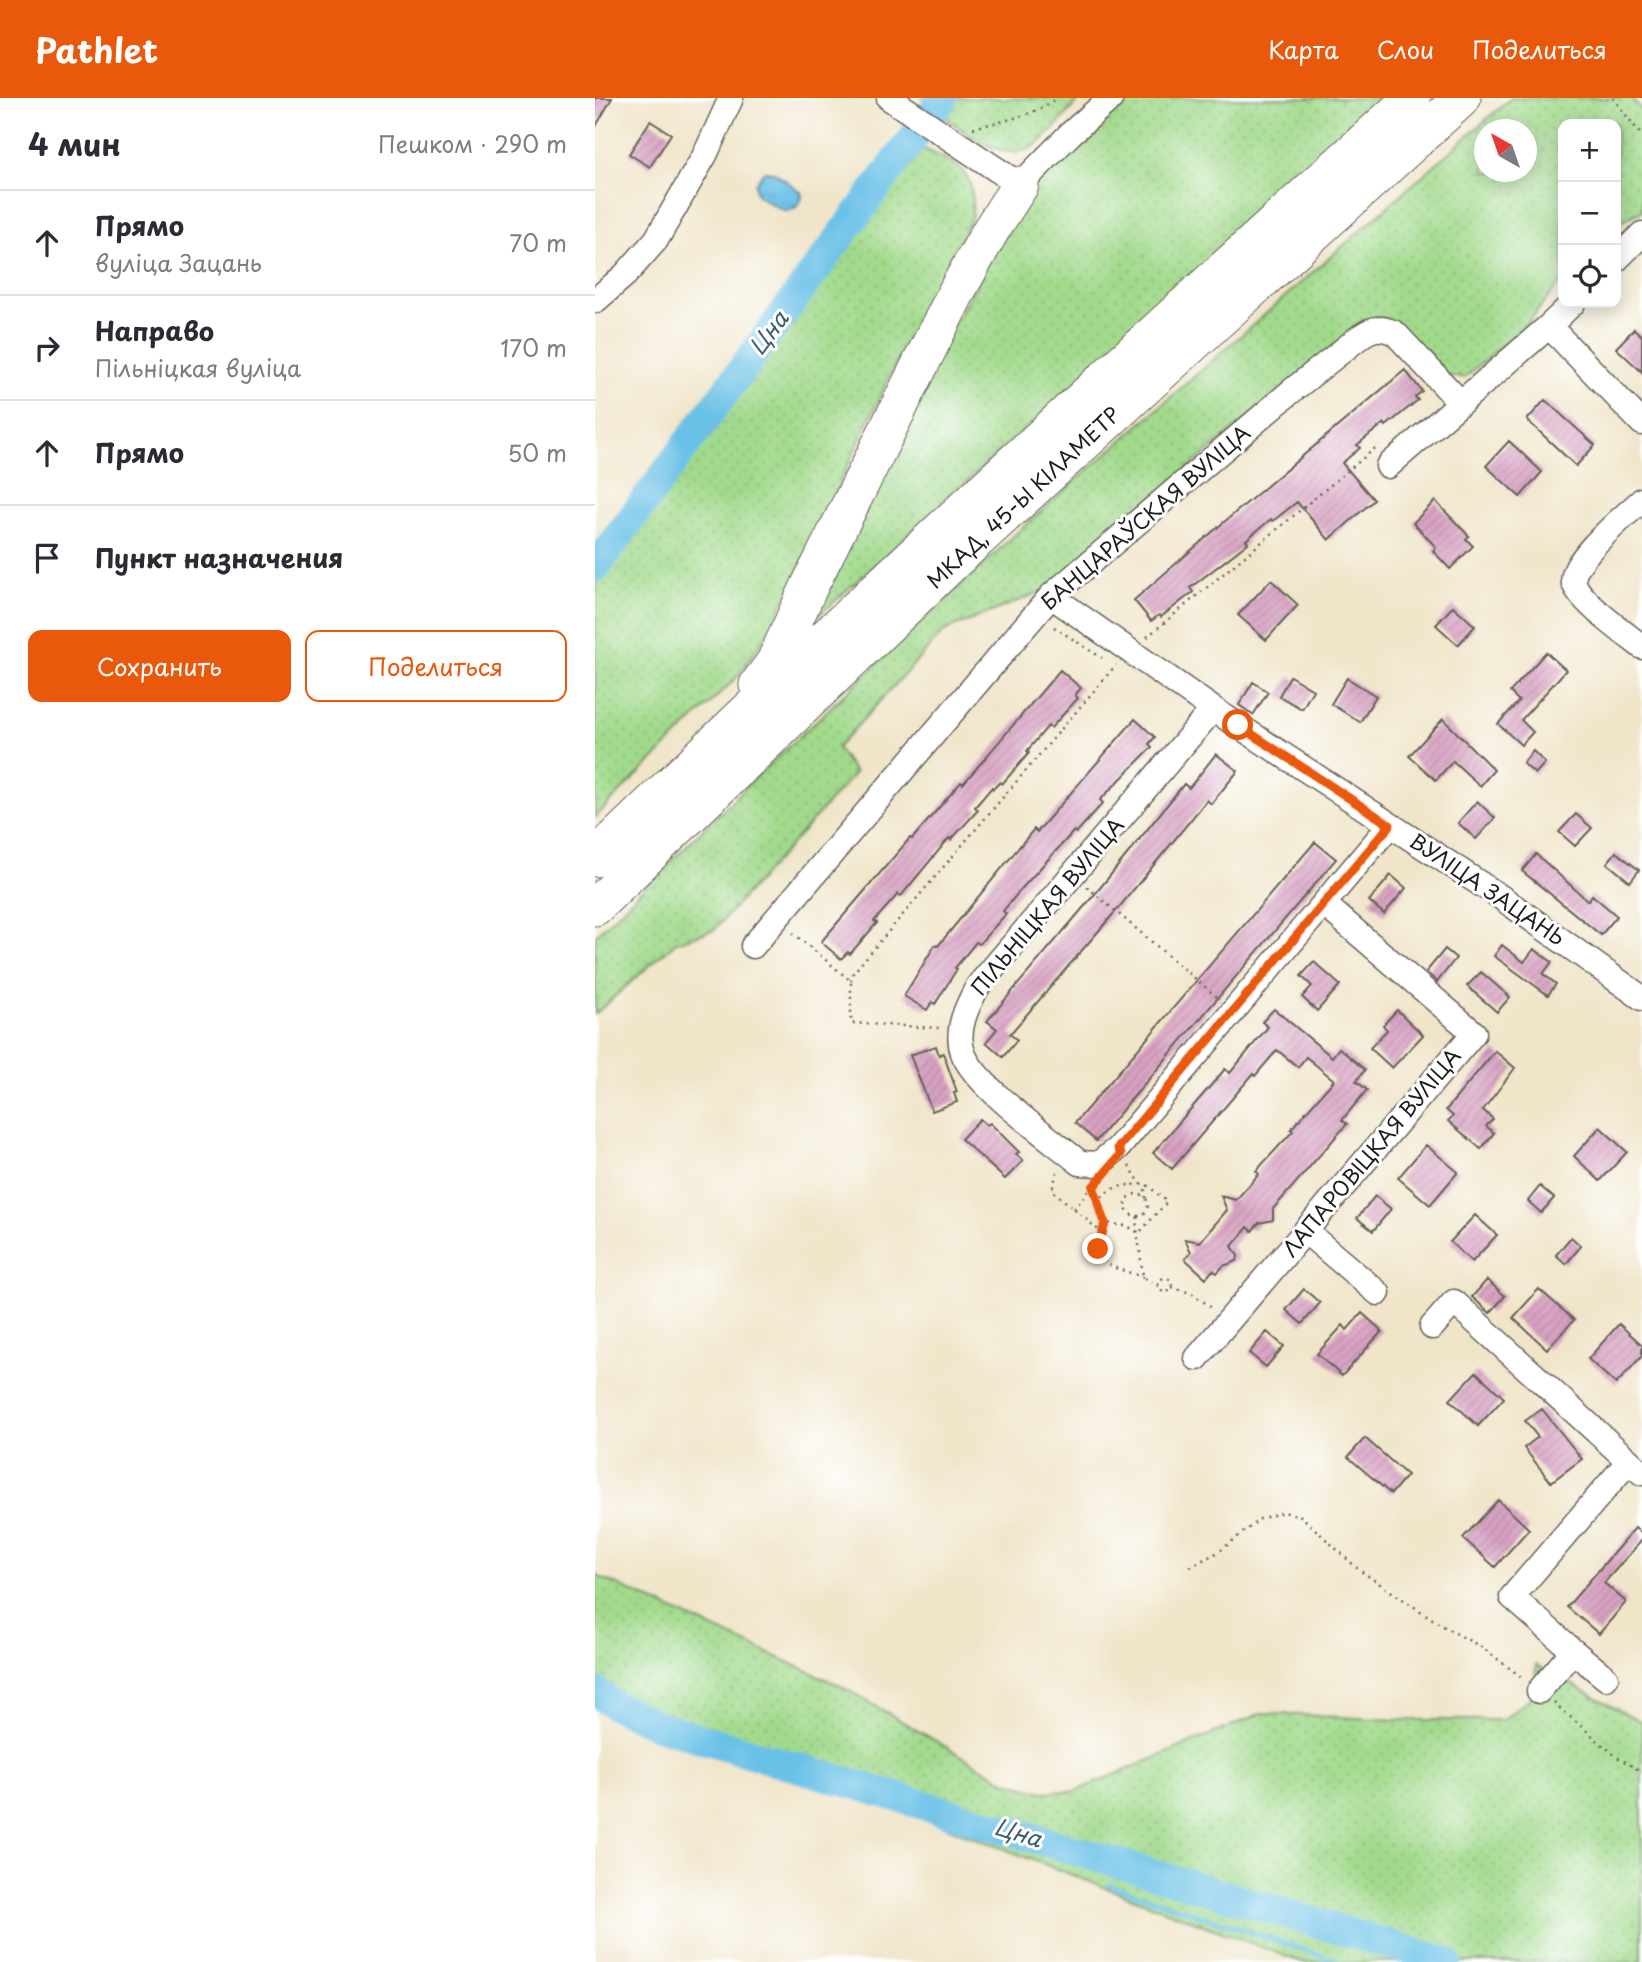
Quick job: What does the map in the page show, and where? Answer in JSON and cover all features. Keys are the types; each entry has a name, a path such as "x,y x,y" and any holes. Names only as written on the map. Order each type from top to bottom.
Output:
{"highway":[{"name":"МКАД, 45-Ы КІЛАМЕТР","path":"595,858 725,731 1111,371 1412,98"},
{"name":"МКАД, 45-Ы КІЛАМЕТР","path":"595,906 954,561 1462,98"},
{"path":"725,731 775,662 809,587 959,287 1020,185"}],"street":[{"path":"595,301 625,275 656,240 705,155 731,98"},
{"path":"899,104 1020,185 1070,134 1111,98"},
{"path":"1621,255 1642,234"},
{"path":"1388,466 1568,308"},
{"name":"БАНЦАРАЎСКАЯ ВУЛІЦА","path":"753,946 1059,603 1294,389 1372,328 1381,327 1395,333 1460,402"},
{"path":"1549,327 1642,423"},
{"path":"1642,500 1595,545 1574,570 1573,582 1582,595 1605,617 1642,647"},
{"name":"ВУЛІЦА ЗАЦАНЬ","path":"1059,603 1133,647 1213,709 1502,898 1642,998"},
{"name":"ПІЛЬНІЦКАЯ ВУЛІЦА","path":"1213,709 978,986 965,1009 962,1051 971,1068 984,1085 1080,1163 1098,1164 1118,1148 1390,825"},
{"name":"ЛАПАРОВІЦКАЯ ВУЛІЦА","path":"1197,1359 1474,1033 1325,905"},
{"path":"1305,1231 1378,1293"},
{"path":"1432,1326 1454,1302 1635,1467 1512,1597 1606,1678"},
{"path":"1539,1690 1573,1651"}],"path":[{"path":"946,135 1008,122 1057,98"},
{"path":"1613,98 1640,128 1642,135"},
{"path":"962,1029 851,1023 853,973 1133,647 1384,440"},
{"path":"1046,625 1054,627 1059,603"},
{"path":"1073,875 1233,1011"},
{"path":"789,930 851,981"},
{"path":"1118,1148 1142,1184 1146,1199 1147,1210 1136,1220 1143,1277"},
{"path":"1068,1153 1058,1166 1052,1190 1102,1233"},
{"path":"1098,1203 1103,1194 1111,1189 1128,1184 1146,1184 1167,1202 1139,1233"},
{"path":"1074,1209 1093,1187 1098,1210 1105,1223 1098,1249 1102,1258 1109,1265 1143,1277 1158,1286 1160,1291 1165,1293 1172,1287"},
{"path":"1138,1217 1128,1212 1126,1201 1136,1194 1146,1199"},
{"path":"1105,1223 1127,1226 1139,1233"},
{"path":"1158,1286 1160,1280 1166,1278 1172,1283 1172,1287"},
{"path":"1172,1287 1193,1294 1230,1320"},
{"path":"1190,1567 1220,1551 1260,1519 1283,1512 1301,1516 1359,1570 1446,1628 1483,1648 1539,1690 1617,1757 1642,1772"}],"green space":[{"path":"923,98 1081,98 1036,145 1022,151 1007,152 976,139"},
{"path":"1123,98 1391,98 815,619 933,361 1031,187 1080,136"},
{"path":"1511,98 1631,98 1642,110 1642,211 1621,222 1621,119 1558,119 1558,285 1528,323 1464,378 1448,376 1385,318 1364,320 1043,591 944,631 837,748 855,773 714,930 676,942 595,1014 595,936 754,779 1021,529 1474,131 1474,182 1537,182 1537,119 1487,119"},
{"path":"919,147 963,171 972,190 971,219 902,350 772,627 739,675 595,817 595,586"},
{"path":"595,1575 839,1685 1007,1782 1043,1792 1076,1791 1262,1713 1395,1720 1503,1720 1535,1694 1536,1665 1642,1722 1642,1962 1301,1962 870,1798 657,1725 614,1705 595,1691"}],"water":[{"path":"764,171 774,172 801,192 802,198 798,205 793,209 781,209 756,194 755,184"}],"building":[{"path":"595,98 612,98 595,128"},
{"path":"650,121 671,134 650,167 629,154"},
{"path":"1634,329 1642,336 1642,372 1616,348"},
{"path":"1405,370 1422,391 1415,397 1418,400 1357,445 1360,448 1342,463 1374,500 1329,540 1297,502 1273,521 1271,519 1246,540 1248,543 1190,588 1193,592 1161,617 1159,615 1151,621 1134,600"},
{"path":"1545,400 1595,445 1576,466 1527,420"},
{"path":"1509,441 1542,472 1520,497 1486,466"},
{"path":"1435,501 1469,536 1466,539 1473,546 1450,569 1433,551 1436,547 1413,523"},
{"path":"1271,580 1298,605 1266,640 1238,615"},
{"path":"1453,606 1475,626 1458,645 1436,625"},
{"path":"1546,652 1566,670 1521,720 1533,732 1521,745 1498,724 1519,701 1510,692"},
{"path":"1060,670 1081,688 1075,695 1078,698 1051,728 1048,726 1002,784 1000,782 993,789 992,787 975,807 978,810 951,840 949,838 901,896 898,894 874,921 877,923 850,954 848,952 841,959 821,942 910,838 912,839 961,782 963,784"},
{"path":"1290,676 1313,690 1302,709 1279,696"},
{"path":"1347,678 1376,696 1360,722 1331,704"},
{"path":"1253,682 1268,692 1253,715 1239,705"},
{"path":"1135,719 1155,737 1149,744 1152,747 1100,800 1103,803 1076,833 1074,831 1023,887 1003,911 1006,914 979,944 976,942 955,968 957,969 935,1004 932,1002 927,1010 904,996 935,945 938,946 1034,829 1037,832"},
{"path":"1443,719 1494,770 1480,786 1453,761 1436,780 1409,756"},
{"path":"1533,751 1545,763 1535,774 1523,763"},
{"path":"1216,754 1238,771 1211,804 1207,800 1010,1034 1017,1040 1003,1057 986,1042 997,1029 987,1021 1184,784 1189,788"},
{"path":"1477,801 1495,818 1476,839 1458,823"},
{"path":"1576,814 1592,828 1575,846 1559,832"},
{"path":"1315,842 1336,859 1096,1141 1075,1123"},
{"path":"1616,852 1639,870 1630,882 1607,863"},
{"path":"1536,854 1588,901 1592,895 1617,916 1601,935 1522,871"},
{"path":"1391,875 1406,888 1384,914 1369,901"},
{"path":"1502,945 1524,962 1534,949 1552,962 1543,974 1556,984 1548,995 1494,956"},
{"path":"1445,949 1456,958 1437,982 1426,972"},
{"path":"1314,962 1340,985 1317,1011 1302,997 1312,986 1301,976"},
{"path":"1481,972 1510,997 1497,1012 1467,986"},
{"path":"1274,1009 1332,1057 1339,1048 1365,1070 1356,1081 1367,1090 1342,1120 1347,1124 1273,1209 1273,1220 1259,1223 1252,1231 1248,1227 1232,1246 1238,1256 1237,1261 1223,1266 1217,1273 1213,1270 1206,1278 1185,1259 1191,1252 1185,1239 1200,1242 1227,1210 1221,1196 1236,1200 1259,1174 1256,1171 1334,1080 1306,1057 1298,1067 1277,1050 1255,1076 1253,1074 1172,1169 1153,1153 1225,1069 1230,1073 1268,1027 1262,1022"},
{"path":"1397,1010 1423,1035 1392,1068 1370,1048 1387,1030 1383,1025"},
{"path":"936,1046 939,1055 943,1053 957,1092 954,1093 957,1102 932,1111 910,1055"},
{"path":"1495,1051 1515,1068 1483,1110 1493,1119 1486,1126 1494,1133 1481,1149 1448,1121 1453,1116 1446,1110"},
{"path":"980,1119 987,1125 990,1123 1019,1152 1016,1154 1023,1161 1005,1179 961,1139"},
{"path":"1600,1127 1627,1152 1600,1181 1574,1156"},
{"path":"1426,1145 1458,1172 1430,1205 1398,1178"},
{"path":"1540,1186 1554,1198 1541,1213 1528,1201"},
{"path":"1375,1196 1391,1209 1373,1231 1357,1218"},
{"path":"1475,1215 1497,1235 1472,1262 1450,1242"},
{"path":"1571,1237 1581,1246 1566,1264 1556,1255"},
{"path":"1487,1280 1505,1296 1490,1313 1472,1297"},
{"path":"1304,1289 1320,1303 1302,1324 1286,1310"},
{"path":"1539,1289 1574,1320 1547,1349 1513,1318"},
{"path":"1362,1313 1382,1331 1342,1376 1317,1354 1343,1325 1347,1330"},
{"path":"1619,1324 1642,1345 1642,1356 1616,1384 1588,1359"},
{"path":"1267,1332 1284,1346 1266,1367 1249,1353"},
{"path":"1476,1372 1504,1398 1478,1426 1450,1400"},
{"path":"1542,1409 1582,1459 1551,1482 1524,1448 1538,1437 1525,1421"},
{"path":"1365,1438 1407,1475 1391,1494 1348,1457"},
{"path":"1498,1500 1529,1529 1495,1567 1463,1538"},
{"path":"1635,1528 1642,1534 1642,1540 1604,1583 1626,1602 1599,1634 1567,1607"}],"waterway":[{"name":"Цна","path":"595,568 943,98"},
{"name":"Цна","path":"595,1691 614,1705 657,1725 1447,1962"},
{"path":"1109,1885 1340,1962"}],"route":[{"path":"1098,1249 1105,1223 1098,1210 1093,1187 1121,1154 1118,1148 1390,825 1238,725"}]}
